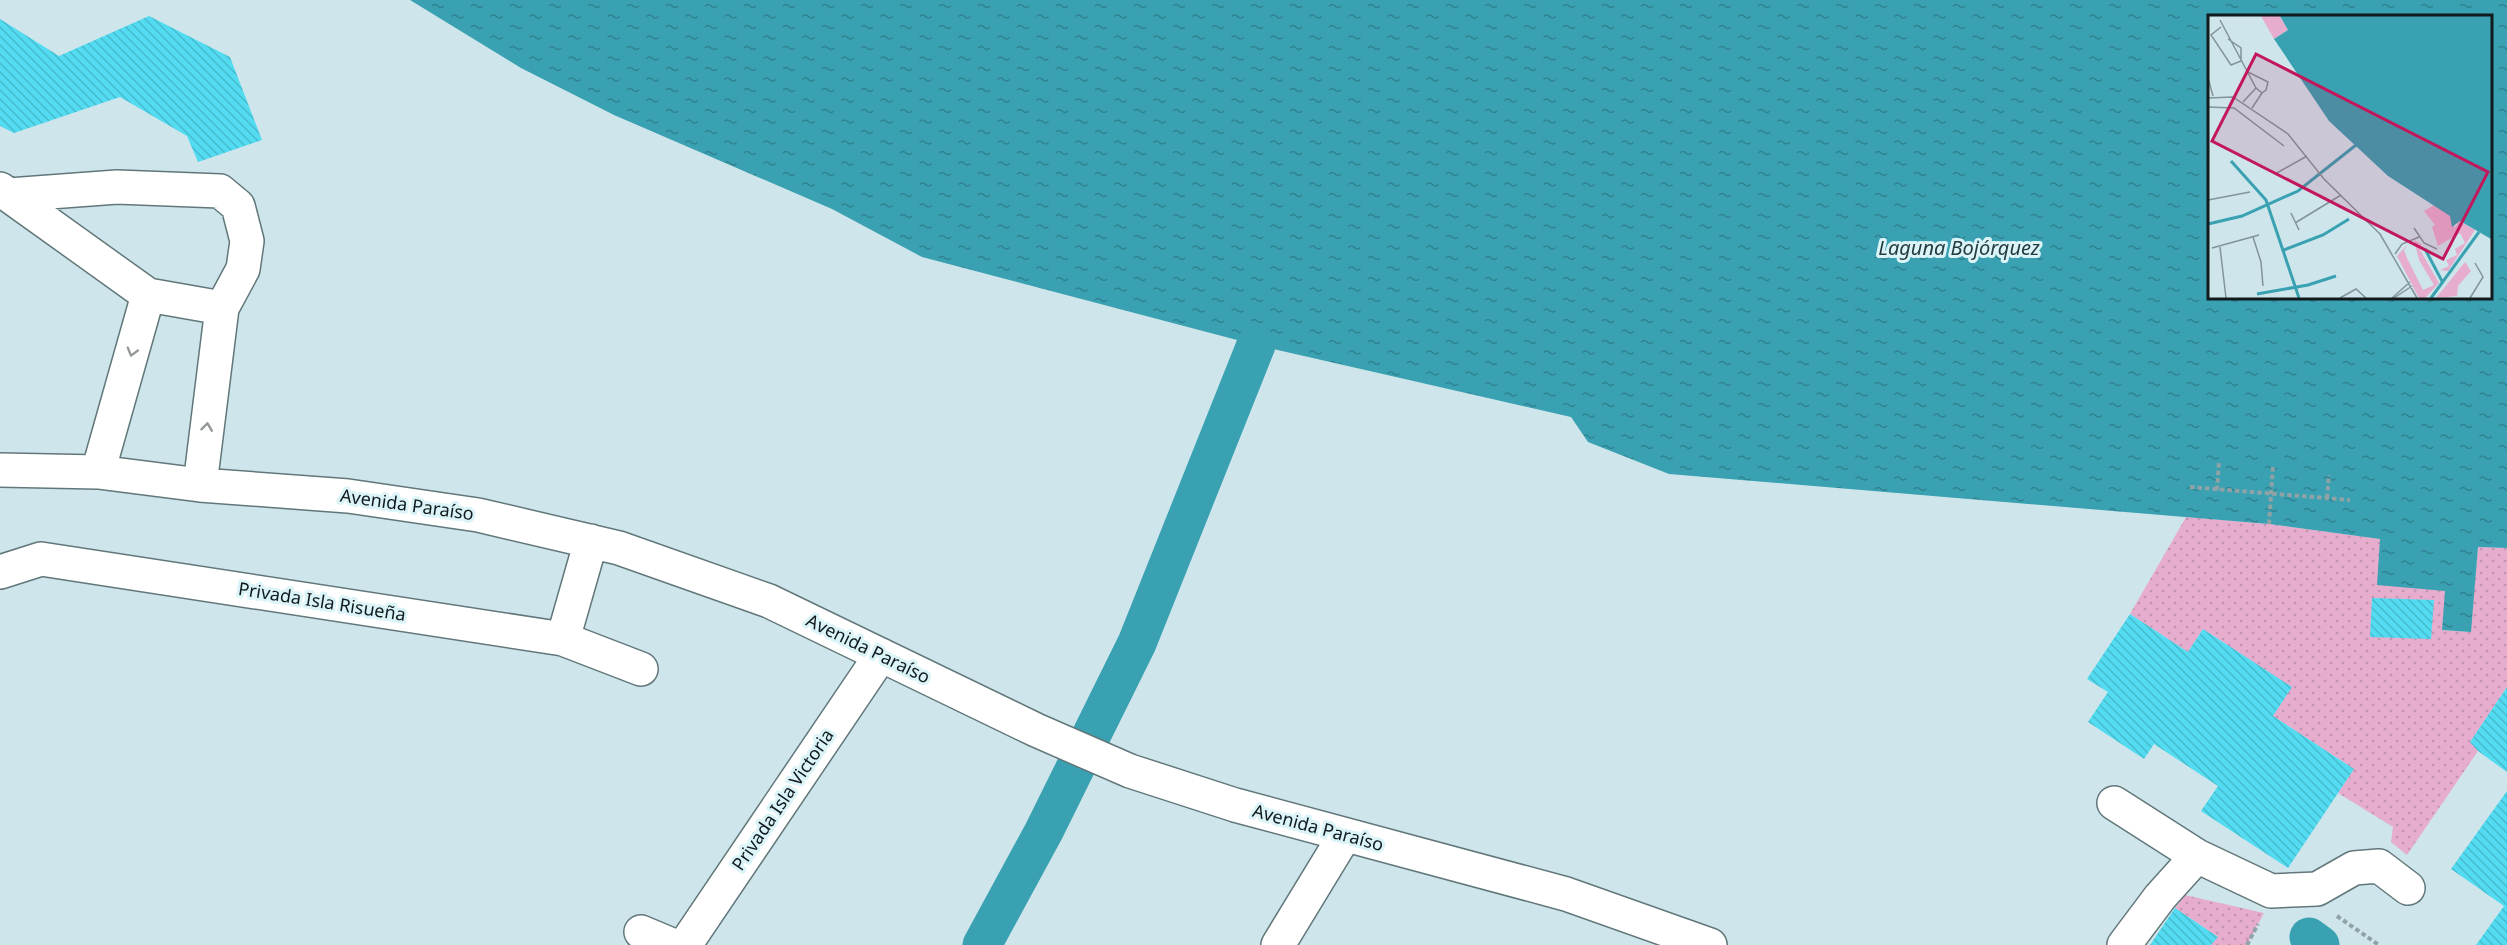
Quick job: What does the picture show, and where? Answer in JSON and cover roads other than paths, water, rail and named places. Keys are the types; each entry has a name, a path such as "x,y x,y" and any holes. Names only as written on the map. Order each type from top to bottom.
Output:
{"street":[{"path":"4,192 117,187 220,190 238,206 247,241 243,269 222,308 200,485"},
{"path":"4,192 148,295 222,308"},
{"path":"98,472 148,295"},
{"name":"Avenida Paraíso","path":"0,470 98,472 200,485 359,498 478,515 619,548 769,601 1036,730 1130,771 1235,806 1566,894 1710,945"},
{"path":"563,639 591,541"},
{"name":"Privada Isla Risueña","path":"0,572 41,559 563,639 641,669"},
{"name":"Privada Isla Victoria","path":"685,945 881,655"},
{"path":"2114,803 2197,856 2271,891 2317,889 2354,868 2379,866 2408,888"},
{"path":"1278,945 1346,835"},
{"path":"2124,945 2160,897 2197,856"},
{"path":"641,932 672,945"}],"water":[{"name":"Laguna Bojórquez","path":"410,0 2507,0 2507,548 2478,547 2471,632 2442,630 2445,591 2377,585 2380,539 2269,524 1669,474 1588,442 1571,417 1256,345 922,257 832,209 614,115 521,68"}],"waterway":[{"path":"982,945 1044,831 1137,643 1256,345"},
{"path":"2309,937 2320,945"}]}
